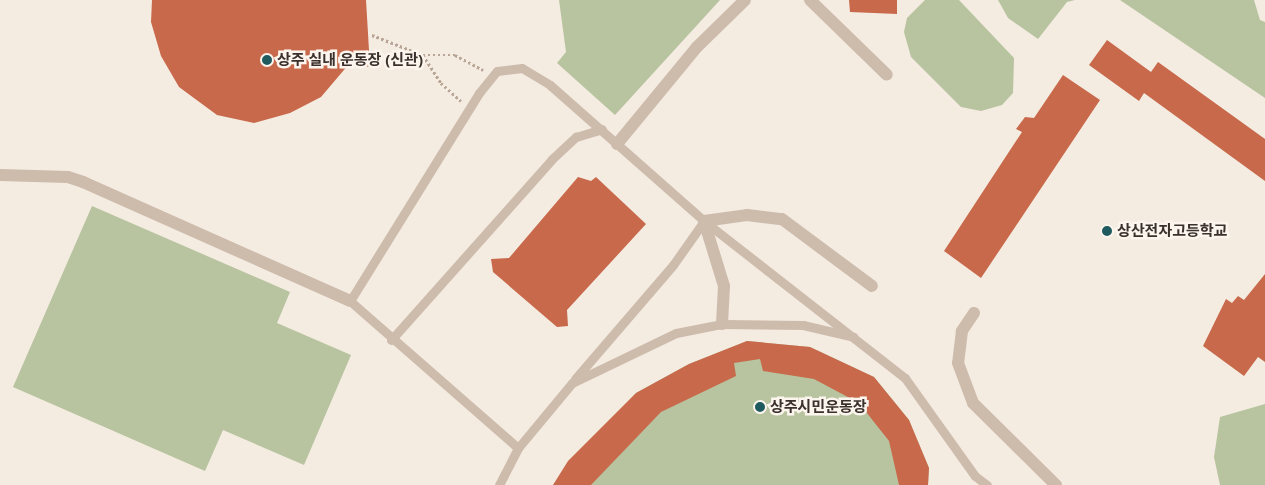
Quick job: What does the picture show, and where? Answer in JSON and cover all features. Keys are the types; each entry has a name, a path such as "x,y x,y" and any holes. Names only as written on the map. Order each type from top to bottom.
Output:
{"street":[{"path":"617,144 697,47 745,0"},
{"path":"810,0 887,75"},
{"path":"0,175 68,177 83,182 350,300"},
{"path":"722,324 724,286 704,221 748,214 782,219 872,286"},
{"path":"974,313 962,331 958,363 973,403 1056,485"}],"lane":[{"path":"518,448 391,340 350,300 493,75 522,68 602,129 704,221 858,338 905,378 975,476 987,485"},
{"path":"391,340 552,159 576,137 602,129"},
{"path":"499,485 518,448 673,265 704,221"},
{"path":"572,384 676,333 722,324 803,325 858,338"}],"path":[{"path":"372,35 423,55 455,55 493,75"},
{"path":"423,55 441,83 470,109"}],"green space":[{"path":"559,0 720,0 615,115 557,63 566,52"},
{"path":"925,0 959,0 1014,58 1013,93 1002,105 981,111 961,107 911,57 904,32 907,18"},
{"path":"998,0 1075,0 1067,2 1038,39 1008,18"},
{"path":"1120,0 1254,0 1260,20 1265,22 1265,98"},
{"path":"92,206 290,292 277,323 351,355 304,465 223,430 205,471 13,387"},
{"name":"상주시민운동장","path":"747,341 810,347 874,377 909,420 929,468 928,485 553,485 636,393 689,364"},
{"path":"1265,404 1265,485 1220,485 1214,457 1220,417"}],"building":[{"name":"상주 실내 운동장 (신관)","path":"152,0 366,0 370,67 349,64 321,97 290,113 254,123 217,115 179,87 161,56 151,22"},
{"path":"849,0 897,0 897,14 850,12"},
{"path":"1107,40 1151,72 1158,62 1265,139 1265,181 1144,93 1139,101 1089,65"},
{"path":"1063,75 1100,100 981,278 944,251 1022,132 1016,129 1025,117 1034,118"},
{"path":"578,177 591,181 596,177 646,224 567,310 568,326 557,327 493,272 491,259 509,258"},
{"path":"1265,274 1265,362 1258,357 1244,376 1203,346 1226,299 1232,303 1238,296 1244,300"},
{"path":"747,341 810,347 874,377 909,420 929,468 928,485 899,485 889,441 859,403 814,379 763,371 760,359 734,363 736,376 661,412 591,485 553,485 568,461 636,393 689,364"}],"place":[{"name":"상주 실내 운동장 (신관)","path":"267,60"},
{"name":"상산전자고등학교","path":"1107,231"},
{"name":"상주시민운동장","path":"760,407"}]}
